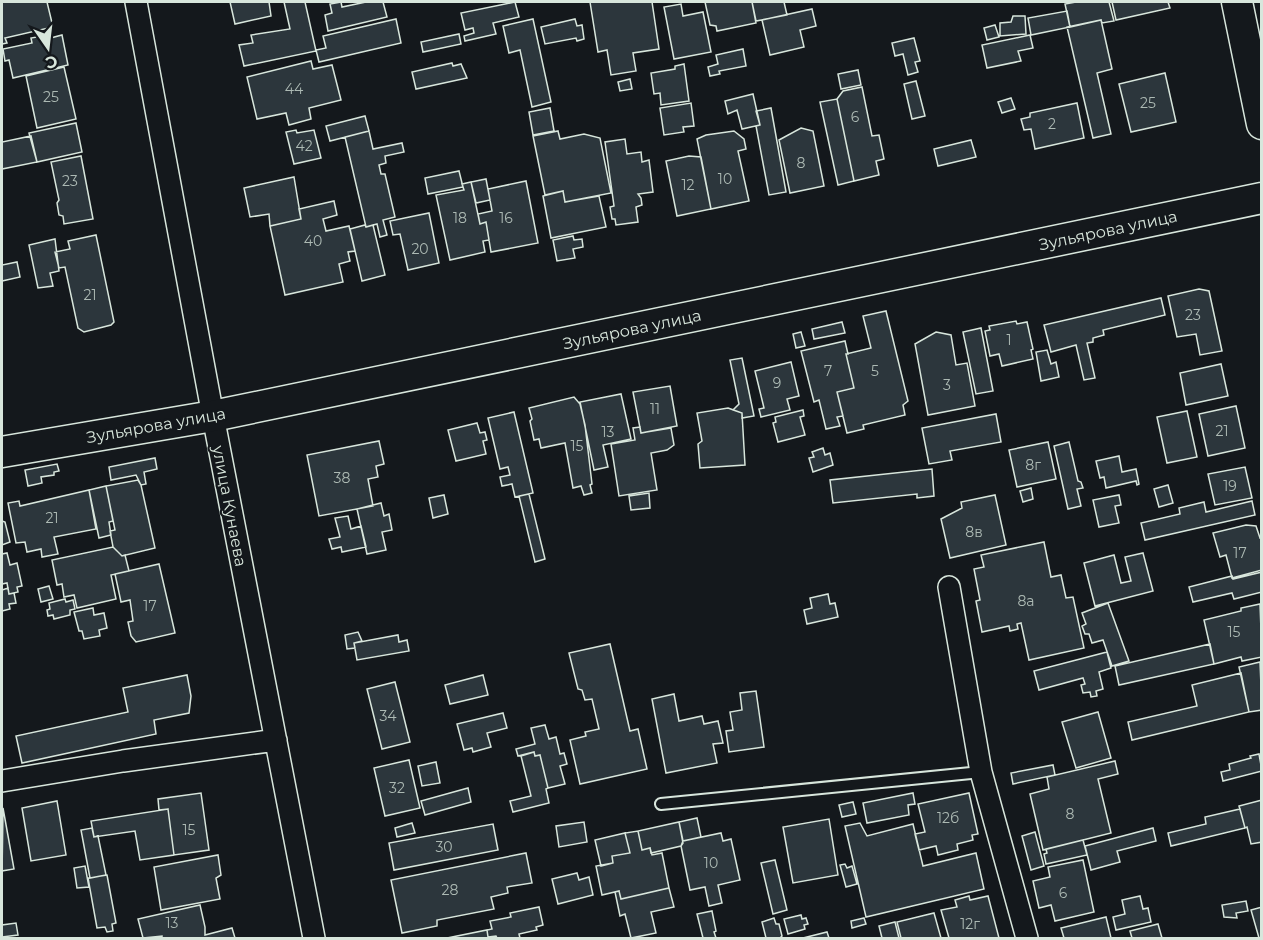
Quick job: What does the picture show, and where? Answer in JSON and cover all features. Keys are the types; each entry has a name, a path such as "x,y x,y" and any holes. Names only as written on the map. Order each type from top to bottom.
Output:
{"street":[{"name":"улица Кунаева","path":"136,2 314,939"},
{"path":"1237,2 1262,124"},
{"name":"Зульярова улица","path":"2,452 213,416 1262,198"},
{"path":"949,587 981,771 1027,939"},
{"path":"2,781 276,740"}],"lane":[{"path":"661,804 981,771"}],"building":[{"path":"2,2 47,2 53,27 5,38 7,43 2,44"},
{"path":"230,2 269,2 271,16 235,24"},
{"path":"284,2 305,2 316,51 244,66 239,45 253,43 251,35 290,29"},
{"path":"341,2 342,7 366,2 383,2 387,17 328,31 325,15 332,13 330,4"},
{"path":"515,2 519,17 493,23 496,34 465,41 464,36 474,33 473,28 465,30 461,13"},
{"path":"590,2 652,2 659,49 633,53 636,71 611,75 607,50 598,52"},
{"path":"705,2 752,2 756,23 717,31 716,26 710,25"},
{"path":"752,2 784,2 787,15 756,21"},
{"path":"1109,2 1114,21 1102,23 1101,20 1070,27 1065,4"},
{"path":"1112,2 1168,2 1170,8 1116,20"},
{"path":"681,4 683,16 703,12 711,52 674,59 664,7"},
{"path":"812,9 816,26 800,30 804,47 770,55 762,20"},
{"path":"1067,11 1070,27 1031,35 1028,18"},
{"path":"1013,16 1025,16 1026,34 1000,36 1000,23 1011,22"},
{"path":"396,19 401,43 319,62 316,50 326,48 323,36"},
{"path":"533,19 551,102 532,107 520,50 509,53 503,26"},
{"path":"575,19 577,26 582,25 584,39 577,41 576,38 545,44 541,27"},
{"path":"1101,20 1112,69 1097,73 1111,134 1093,138 1067,27"},
{"path":"995,25 999,37 987,40 984,28"},
{"path":"459,34 461,44 423,52 421,42"},
{"path":"62,35 68,65 13,78 9,60 5,61 3,49 32,43 31,38 42,36 43,40"},
{"path":"1030,35 1033,48 1018,51 1021,61 987,68 982,45"},
{"path":"914,38 920,61 915,62 918,72 908,75 903,54 895,56 892,43"},
{"path":"743,49 746,66 719,71 720,74 710,76 708,67 718,64 716,55"},
{"path":"311,61 313,69 332,65 341,100 309,108 311,119 289,125 286,113 257,119 247,77"},
{"path":"452,63 453,66 461,64 467,78 416,89 412,72"},
{"path":"684,64 689,101 661,105 660,93 654,94 651,73 675,69 675,66"},
{"path":"64,67 76,119 37,128 26,76"},
{"path":"858,70 861,85 841,89 838,74"},
{"path":"1165,73 1176,122 1131,132 1119,84"},
{"path":"630,79 632,89 620,91 618,82"},
{"path":"916,81 925,116 912,119 904,84"},
{"path":"862,87 872,136 879,135 884,159 876,161 879,175 854,181 837,99 843,91"},
{"path":"753,94 760,125 742,129 737,110 728,114 725,101"},
{"path":"1011,98 1015,109 1002,113 998,102"},
{"path":"837,99 854,181 838,185 820,102"},
{"path":"691,103 694,126 683,127 684,132 664,135 660,108"},
{"path":"1077,103 1084,138 1035,149 1031,129 1024,130 1021,119 1030,117 1030,113"},
{"path":"550,108 554,131 533,135 529,112"},
{"path":"771,108 786,192 769,195 756,126 760,125 756,111"},
{"path":"365,116 369,131 330,141 326,126"},
{"path":"76,123 82,152 37,162 29,133"},
{"path":"801,128 813,131 824,186 790,193 779,140"},
{"path":"296,130 297,133 314,130 321,158 294,164 286,132"},
{"path":"369,131 373,149 402,143 404,152 385,156 386,163 379,165 381,174 385,174 395,217 383,220 387,235 380,237 377,224 366,227 345,137"},
{"path":"558,131 560,139 584,134 600,138 611,193 565,202 563,191 545,195 533,136"},
{"path":"734,131 744,139 746,149 738,151 749,201 711,209 697,139 706,135"},
{"path":"31,136 37,162 2,169 2,142"},
{"path":"625,139 627,154 641,152 642,162 649,160 653,192 638,194 642,205 636,207 638,222 616,225 615,219 612,219 610,207 614,206 605,142"},
{"path":"971,140 976,157 938,166 934,149"},
{"path":"81,156 93,219 64,224 63,216 59,215 57,203 59,200 51,162"},
{"path":"689,156 701,157 711,209 677,216 666,161"},
{"path":"459,171 463,187 428,194 425,178"},
{"path":"294,177 301,219 270,226 269,214 250,217 244,188"},
{"path":"486,179 490,200 476,203 471,182"},
{"path":"526,181 538,243 491,252 486,222 480,224 478,214 492,211 488,189"},
{"path":"471,182 480,224 486,222 489,240 483,241 485,252 450,260 436,195 464,190 462,184"},
{"path":"563,191 565,202 599,196 606,227 551,238 543,196"},
{"path":"334,201 337,215 323,219 326,231 349,226 355,251 348,252 350,261 339,264 343,282 285,295 270,226 301,219 299,209"},
{"path":"429,213 439,263 408,270 400,234 393,235 390,221"},
{"path":"365,225 366,227 373,225 385,275 362,281 350,229"},
{"path":"96,235 114,322 111,325 84,332 78,328 65,267 59,268 55,252 70,249 68,241"},
{"path":"573,236 574,240 582,239 583,247 573,249 575,258 557,261 553,240"},
{"path":"55,239 59,271 50,273 53,286 38,288 29,245"},
{"path":"17,262 20,277 2,281 2,265"},
{"path":"1199,289 1209,291 1222,351 1200,355 1196,334 1177,337 1168,296"},
{"path":"1161,298 1165,315 1103,330 1104,335 1093,338 1093,342 1087,343 1095,378 1084,380 1076,345 1051,352 1044,325"},
{"path":"886,311 908,401 903,405 905,415 863,425 864,429 847,433 837,392 854,388 846,354 871,348 863,316"},
{"path":"1016,321 1017,324 1027,322 1033,359 1002,366 999,354 990,356 985,331 990,330 989,326"},
{"path":"842,322 845,333 814,339 812,329"},
{"path":"981,328 993,391 976,394 963,332"},
{"path":"801,332 805,346 796,348 793,334"},
{"path":"936,332 951,335 956,365 967,363 975,406 928,415 915,344"},
{"path":"845,341 854,388 837,392 843,416 837,417 840,426 826,429 819,400 814,402 801,351"},
{"path":"1047,350 1051,364 1056,362 1059,377 1041,381 1036,352"},
{"path":"742,358 754,416 742,418 742,413 733,410 739,404 730,360"},
{"path":"791,362 799,396 787,399 790,410 761,417 759,409 764,408 755,371"},
{"path":"1221,364 1228,396 1186,405 1180,373"},
{"path":"670,386 677,426 641,433 633,392"},
{"path":"621,394 631,439 603,445 608,467 594,470 580,402"},
{"path":"574,397 580,404 585,425 592,484 590,485 592,493 584,495 581,486 573,488 565,443 541,448 539,439 534,440 530,421 532,419 529,408"},
{"path":"1236,406 1245,448 1208,456 1199,414"},
{"path":"728,408 742,413 745,465 700,468 698,444 702,441 697,413"},
{"path":"803,410 804,416 800,417 805,435 778,442 773,423 776,422 775,417"},
{"path":"1187,411 1197,457 1167,463 1157,417"},
{"path":"514,412 533,493 515,497 512,484 502,486 500,477 510,475 508,467 500,469 488,418"},
{"path":"996,414 1001,442 950,451 952,460 929,464 922,428"},
{"path":"477,423 480,433 485,432 487,440 483,441 486,454 456,461 448,430"},
{"path":"640,427 641,433 671,428 674,445 667,450 651,453 657,490 619,496 611,444 635,440 633,428"},
{"path":"379,441 384,464 376,466 378,477 368,479 373,506 319,516 307,455"},
{"path":"1048,442 1056,479 1017,487 1009,450"},
{"path":"1069,442 1078,481 1081,482 1083,488 1077,489 1081,506 1068,509 1054,446"},
{"path":"823,448 825,455 830,453 833,465 813,472 809,458 814,457 812,452"},
{"path":"1119,456 1122,472 1136,469 1139,484 1137,485 1136,481 1106,488 1104,477 1100,478 1096,461"},
{"path":"155,458 157,469 144,472 146,484 141,485 136,475 111,480 109,467"},
{"path":"57,464 59,471 54,472 54,475 41,477 42,483 28,486 25,470"},
{"path":"1245,467 1252,498 1215,505 1208,474"},
{"path":"932,469 934,496 917,498 917,494 833,503 830,480"},
{"path":"138,480 155,548 122,556 113,547 110,531 115,530 106,486"},
{"path":"1168,485 1173,503 1159,507 1154,489"},
{"path":"106,486 113,521 109,522 111,535 99,538 89,490"},
{"path":"1031,488 1033,499 1023,502 1020,491"},
{"path":"89,490 96,529 54,537 58,554 42,557 41,549 27,552 25,542 16,543 8,503 19,501 20,506"},
{"path":"649,493 650,508 631,510 629,496"},
{"path":"529,494 545,559 535,562 519,496"},
{"path":"444,495 448,514 433,518 429,498"},
{"path":"995,495 1006,545 950,558 941,519 962,508 961,502"},
{"path":"1119,495 1121,505 1115,506 1119,523 1099,527 1093,500"},
{"path":"1252,501 1255,515 1145,540 1141,523 1180,514 1179,508 1204,502 1206,512"},
{"path":"381,503 384,516 389,514 392,530 382,532 386,550 367,554 357,509"},
{"path":"348,516 351,529 361,526 366,547 342,552 341,547 332,549 329,539 340,537 335,518"},
{"path":"2,521 5,522 10,542 2,545"},
{"path":"1246,525 1256,526 1260,538 1262,537 1262,570 1232,578 1226,555 1220,557 1213,533"},
{"path":"1044,542 1051,577 1061,575 1066,598 1073,597 1084,648 1029,660 1021,623 1017,624 1018,629 1010,631 1009,626 982,632 976,601 980,600 974,569 984,567 981,555"},
{"path":"113,547 122,556 125,555 129,571 111,575 116,599 77,608 74,595 64,597 62,584 57,585 52,560"},
{"path":"7,553 10,565 17,563 22,586 17,587 18,592 9,594 7,583 2,584 2,554"},
{"path":"1143,553 1153,591 1095,606 1084,563 1114,555 1121,583 1131,581 1125,557"},
{"path":"159,564 175,633 136,642 131,636 128,622 133,621 130,600 121,602 115,574"},
{"path":"1262,572 1262,592 1234,599 1232,593 1193,602 1189,587 1232,576 1233,579"},
{"path":"49,586 53,599 41,602 38,589"},
{"path":"8,588 9,594 14,593 16,603 9,604 10,609 2,611 2,590"},
{"path":"828,594 830,604 835,603 838,617 807,624 804,610 812,608 810,598"},
{"path":"65,599 66,602 73,600 75,609 70,610 70,615 54,619 53,615 48,616 49,603"},
{"path":"1108,603 1129,661 1112,666 1103,640 1092,643 1089,634 1085,634 1082,626 1086,624 1082,613"},
{"path":"1260,604 1262,657 1242,661 1241,657 1214,664 1204,620"},
{"path":"93,608 94,615 104,613 107,628 99,630 100,636 84,639 82,631 79,631 74,612"},
{"path":"358,632 362,641 354,643 355,648 347,649 345,635"},
{"path":"398,635 399,642 407,640 409,651 357,660 354,643"},
{"path":"610,644 630,731 638,729 647,769 580,784 570,740 586,736 585,732 599,729 592,699 585,700 582,690 578,689 569,653"},
{"path":"1210,644 1214,664 1119,685 1115,666"},
{"path":"1107,652 1111,668 1099,672 1103,689 1096,691 1097,696 1091,697 1090,692 1083,693 1081,685 1085,684 1083,678 1039,690 1034,671"},
{"path":"1260,662 1262,710 1249,712 1239,667"},
{"path":"1241,673 1249,712 1132,740 1128,722 1197,706 1192,685"},
{"path":"187,675 191,696 189,713 154,720 156,734 22,763 16,736 128,712 123,688"},
{"path":"483,675 488,695 450,704 445,685"},
{"path":"395,682 410,742 382,749 367,689"},
{"path":"756,691 764,747 729,752 726,731 733,730 730,712 742,710 740,693"},
{"path":"674,694 679,721 702,716 704,724 718,721 723,743 713,744 717,763 666,773 652,699"},
{"path":"1098,712 1111,758 1076,768 1062,722"},
{"path":"503,713 507,728 487,733 491,747 473,752 472,748 464,750 457,724"},
{"path":"545,725 549,739 556,737 560,754 564,753 567,764 560,766 565,784 548,788 540,755 535,756 534,752 518,756 516,749 535,744 531,728"},
{"path":"534,752 535,756 540,755 549,803 513,812 510,801 531,796 521,756"},
{"path":"1259,754 1262,771 1223,781 1221,772 1230,770 1229,764"},
{"path":"409,760 420,808 385,816 374,768"},
{"path":"1115,761 1118,774 1098,779 1111,833 1043,850 1030,794 1049,789 1047,777"},
{"path":"436,762 440,783 422,786 418,766"},
{"path":"1053,765 1055,775 1013,784 1011,773"},
{"path":"468,788 471,802 425,815 421,801"},
{"path":"201,793 209,850 174,855 168,809 159,810 158,799"},
{"path":"913,793 915,804 908,805 909,815 867,823 863,803"},
{"path":"969,793 978,834 972,835 973,840 957,844 958,850 938,855 936,846 919,850 915,834 925,832 918,804"},
{"path":"1262,800 1262,842 1251,844 1239,806"},
{"path":"57,801 66,855 31,861 22,808"},
{"path":"853,802 856,814 842,817 839,805"},
{"path":"3,808 14,869 2,871"},
{"path":"168,809 174,855 140,860 135,831 94,837 91,821"},
{"path":"1240,809 1245,828 1171,846 1168,833 1206,824 1205,817"},
{"path":"697,818 701,837 683,841 679,822"},
{"path":"829,819 838,875 793,883 783,827"},
{"path":"584,822 587,842 559,847 556,826"},
{"path":"679,822 683,843 681,846 651,853 650,848 642,850 638,831"},
{"path":"412,823 415,833 397,837 395,828"},
{"path":"860,823 867,836 913,824 923,866 976,853 984,889 866,917 845,826"},
{"path":"493,824 498,850 394,870 389,843"},
{"path":"92,828 94,837 98,836 106,875 90,878 81,830"},
{"path":"1153,828 1156,841 1117,851 1120,862 1091,870 1085,846"},
{"path":"638,831 642,850 650,848 652,855 662,853 669,888 621,899 619,891 602,895 596,866 613,863 612,856 630,853 625,833"},
{"path":"1035,832 1044,866 1031,870 1022,836"},
{"path":"625,833 630,853 612,856 613,863 601,866 595,840"},
{"path":"721,833 723,841 731,839 740,880 718,885 722,903 709,906 705,887 690,890 681,846 683,841"},
{"path":"1083,840 1087,855 1046,864 1044,854 1047,853 1046,849"},
{"path":"526,853 532,883 507,887 508,893 491,897 494,909 437,920 437,926 402,933 391,880"},
{"path":"218,855 221,875 216,878 220,899 161,910 154,867"},
{"path":"775,860 787,910 773,914 761,863"},
{"path":"1083,860 1094,912 1055,921 1051,905 1039,908 1033,881 1050,877 1048,867"},
{"path":"845,864 847,868 852,866 857,884 846,887 840,865"},
{"path":"85,866 89,887 77,888 74,868"},
{"path":"577,873 579,880 589,877 593,895 558,904 552,879"},
{"path":"107,875 116,923 112,924 113,931 107,932 105,927 97,928 88,878"},
{"path":"669,888 674,907 651,912 656,933 631,938 625,914 620,916 615,892 619,891 621,899"},
{"path":"969,896 970,900 988,896 999,938 949,938 941,910 957,907 955,900"},
{"path":"1140,896 1143,909 1148,908 1151,922 1116,930 1113,917 1125,914 1122,900"},
{"path":"1246,901 1248,911 1236,913 1237,918 1224,917 1222,905"},
{"path":"200,905 205,935 232,928 235,938 162,938 162,936 143,938 138,919"},
{"path":"539,907 543,925 536,927 537,930 519,934 520,938 488,937 487,930 492,929 490,921 511,917 510,913"},
{"path":"1262,907 1262,938 1259,938 1251,910"},
{"path":"712,911 716,938 703,938 697,914"},
{"path":"934,913 941,938 901,938 897,922"},
{"path":"801,915 802,919 806,918 808,924 804,925 805,929 788,934 784,919"},
{"path":"1106,917 1111,938 1064,938 1061,928"},
{"path":"774,918 776,924 779,924 782,936 766,938 762,922"},
{"path":"864,918 866,924 852,928 851,921"},
{"path":"895,922 899,938 882,938 879,926"},
{"path":"16,923 18,935 2,937 2,925"},
{"path":"1158,924 1162,938 1132,938 1130,931"},
{"path":"487,930 488,937 496,936 497,938 447,938"},
{"path":"827,932 829,938 803,938"}]}
